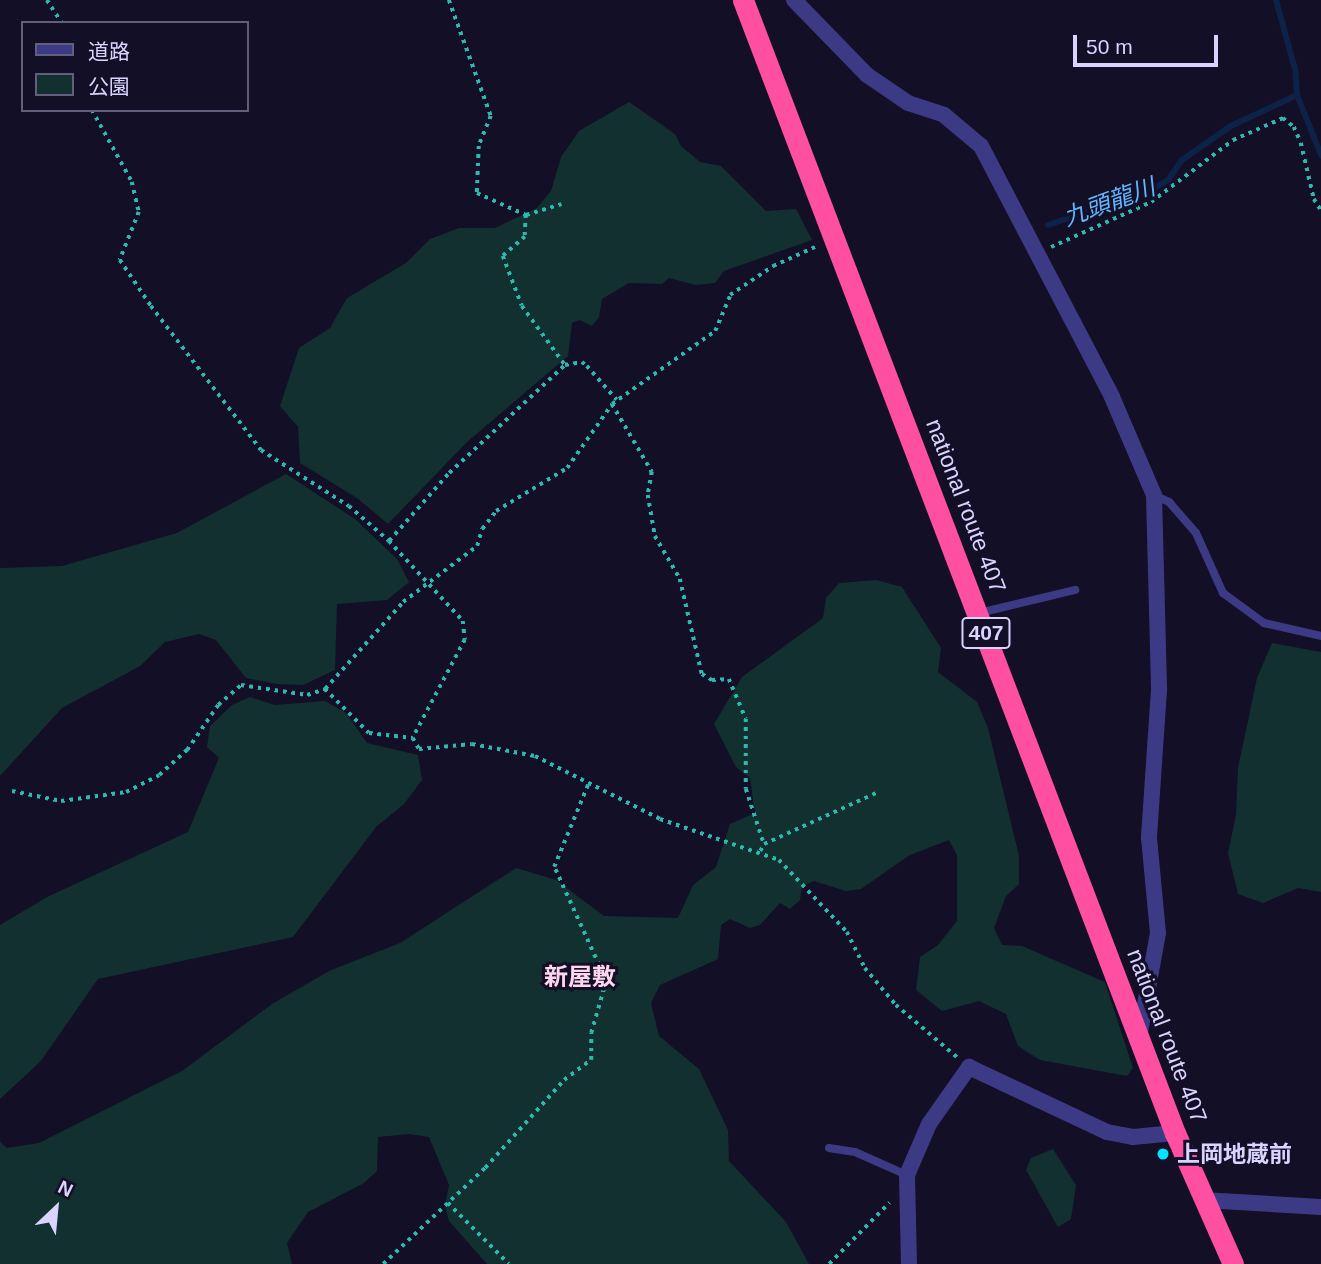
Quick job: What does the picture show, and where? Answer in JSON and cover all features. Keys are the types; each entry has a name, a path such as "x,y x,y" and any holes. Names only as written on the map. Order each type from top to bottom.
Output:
{"highway":[{"name":"national route 407","path":"743,0 979,613 1175,1133 1233,1264"}],"street":[{"path":"794,0 867,75 908,103 944,115 981,145 1039,252 1112,397 1154,495 1159,690 1149,838 1158,933 1139,1038"},
{"path":"909,1264 907,1179 929,1124 969,1067 1107,1132 1133,1137 1175,1133"},
{"path":"1203,1200 1321,1207"}],"lane":[{"path":"1154,495 1169,502 1196,533 1223,593 1264,623 1321,636"},
{"path":"979,613 1075,590"},
{"path":"829,1148 855,1152 907,1179"}],"path":[{"path":"47,0 61,21"},
{"path":"449,0 491,116 479,146 477,193 526,215 561,204"},
{"path":"93,112 132,182 139,212 122,246 120,260 126,271 261,450 349,506 389,541 463,621 465,640 414,738"},
{"path":"1039,252 1151,202 1233,140 1283,118 1294,127 1301,143 1314,199 1321,209"},
{"path":"526,215 525,237 503,256 522,306 565,365"},
{"path":"12,791 61,801 126,792 159,775 187,750 218,705 241,685 307,695 324,689 386,619 427,581 477,546 482,529 495,512 567,468 612,404 706,340 715,331 730,295 740,286 773,266 835,239"},
{"path":"389,541 449,473 565,365 582,362 617,400"},
{"path":"612,404 652,472 648,495 654,536 680,579 702,674 712,680 729,679 746,719 746,789 764,844"},
{"path":"324,689 369,733 414,738"},
{"path":"414,738 419,749 472,744 535,755 660,819 760,851 779,860 802,879 847,932 865,968 896,1005 969,1067"},
{"path":"383,1264 448,1203 564,1080 591,1060 591,1033 606,981 554,867 589,782"},
{"path":"760,851 764,844 876,793"},
{"path":"829,1264 907,1179"},
{"path":"448,1203 509,1264"}],"green space":[{"path":"629,102 675,134 681,146 700,162 721,166 766,211 796,209 812,240 724,271 715,283 696,285 669,278 662,284 629,283 602,299 599,317 592,326 580,320 572,323 568,356 467,442 388,524 357,498 300,463 298,427 280,406 299,348 330,328 347,298 406,263 430,239 459,228 495,228 537,208 551,191 561,157 579,131"},
{"path":"286,474 355,519 397,559 409,582 387,600 337,604 335,670 303,685 277,684 246,678 216,640 199,634 165,642 140,666 62,708 0,776 0,568 62,566 177,533"},
{"path":"876,580 902,587 941,648 938,672 977,702 988,728 1019,856 1019,884 1006,896 994,928 1002,945 1022,946 1105,982 1133,1068 1127,1076 1040,1060 1018,1046 1006,1014 979,1001 942,1011 916,990 920,957 938,945 957,921 957,855 949,840 910,855 861,889 846,891 814,881 802,886 800,900 790,909 780,903 760,925 750,928 730,919 721,925 718,959 660,985 651,1003 659,1036 699,1069 728,1130 729,1161 786,1222 809,1264 487,1264 449,1221 445,1206 449,1185 429,1137 409,1134 378,1137 377,1171 364,1183 308,1212 287,1243 292,1264 0,1264 0,1142 7,1148 39,1143 182,1071 272,1004 329,971 400,943 516,868 556,880 604,916 678,918 693,885 716,867 730,824 755,813 750,778 736,767 714,724 742,677 823,618 826,598 839,583"},
{"path":"1272,643 1321,652 1321,892 1298,888 1263,903 1238,894 1228,853 1236,815 1238,768 1257,678"},
{"path":"250,697 275,705 325,701 346,713 367,743 418,755 422,780 404,804 376,827 293,937 98,979 40,1062 0,1099 0,925 47,897 188,832 219,758 207,747 210,726 232,705"},
{"path":"1053,1149 1076,1185 1071,1219 1058,1227 1026,1170 1031,1158"}],"waterway":[{"name":"九頭龍川","path":"1048,225 1153,189 1168,180 1182,160 1231,126 1297,95 1295,69 1276,0"},
{"path":"1297,95 1321,155"}],"place":[{"name":"上岡地蔵前","path":"1163,1154"}],"district":[{"name":"新屋敷","path":"580,977"}]}
